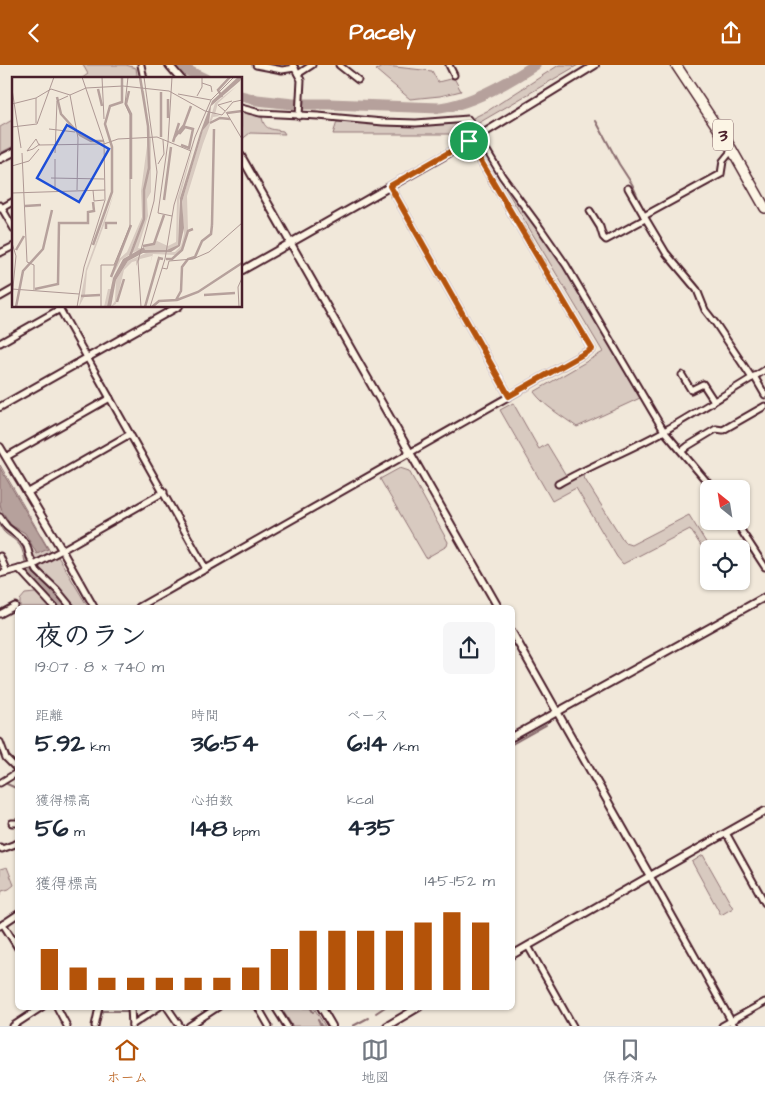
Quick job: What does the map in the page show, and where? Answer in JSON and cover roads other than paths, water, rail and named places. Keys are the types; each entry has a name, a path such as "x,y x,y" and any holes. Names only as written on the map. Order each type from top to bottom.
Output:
{"highway":[{"name":"3","path":"676,65 732,151 765,208"}],"street":[{"path":"169,65 180,77"},
{"path":"256,65 282,70 294,67 301,80 299,114"},
{"path":"298,74 312,65"},
{"path":"339,65 358,80"},
{"path":"449,65 454,75"},
{"path":"242,270 479,136 595,65"},
{"path":"242,108 260,113 299,114 383,122 416,123 468,119 502,175 566,265 664,431 706,480"},
{"path":"143,605 592,349 469,141"},
{"path":"590,211 606,240 721,174 723,161 732,151"},
{"path":"0,159 12,153"},
{"path":"242,158 497,605"},
{"path":"390,186 509,396"},
{"path":"628,188 666,253 697,290 709,317 716,324 765,395"},
{"path":"12,202 0,207 12,226"},
{"path":"0,253 12,246"},
{"path":"0,297 12,290"},
{"path":"0,343 59,307 206,569"},
{"path":"0,407 177,307"},
{"path":"558,484 664,431 765,370"},
{"path":"682,375 691,390 703,383 714,401"},
{"path":"6,457 110,398"},
{"path":"682,451 716,429 723,430 765,405"},
{"path":"27,493 130,434"},
{"path":"0,447 93,605"},
{"path":"0,574 27,567 62,550 164,492"},
{"path":"0,517 6,527 22,539 27,546 30,557 27,567"},
{"path":"741,530 765,567"},
{"path":"0,556 7,572"},
{"path":"27,567 53,605"},
{"path":"27,567 37,571 69,605"},
{"path":"515,735 765,597"},
{"path":"0,614 15,606"},
{"path":"515,637 733,1023"},
{"path":"0,744 6,758 15,768"},
{"path":"0,783 15,773"},
{"path":"515,953 765,811"},
{"path":"726,833 765,903"},
{"path":"0,847 2,849 15,844"},
{"path":"15,916 1,925 15,944"},
{"path":"528,946 573,1026"},
{"path":"722,1026 733,1023 765,1002"},
{"path":"13,1026 37,1010"},
{"path":"59,1010 67,1026"},
{"path":"95,1026 98,1010"},
{"path":"131,1010 132,1025"},
{"path":"132,1025 154,1010"},
{"path":"169,1010 180,1026"},
{"path":"206,1010 208,1014"},
{"path":"190,1026 214,1010"},
{"path":"260,1010 269,1026"},
{"path":"277,1010 287,1026"},
{"path":"324,1010 332,1026"},
{"path":"386,1026 414,1010"}],"waterway":[{"path":"176,65 201,77"},
{"path":"242,96 293,104 440,108 452,106 477,97 502,85 535,65"},
{"path":"596,121 632,184 644,211"},
{"path":"648,218 669,252 698,286 709,312"},
{"path":"759,379 765,388"},
{"path":"515,742 546,725"},
{"path":"7,784 15,788"},
{"path":"256,1010 258,1014"},
{"path":"282,1010 292,1026"},
{"path":"376,1013 380,1010"},
{"path":"102,1011 127,1011"},
{"path":"353,1026 368,1018"},
{"path":"318,1020 321,1026"}]}
